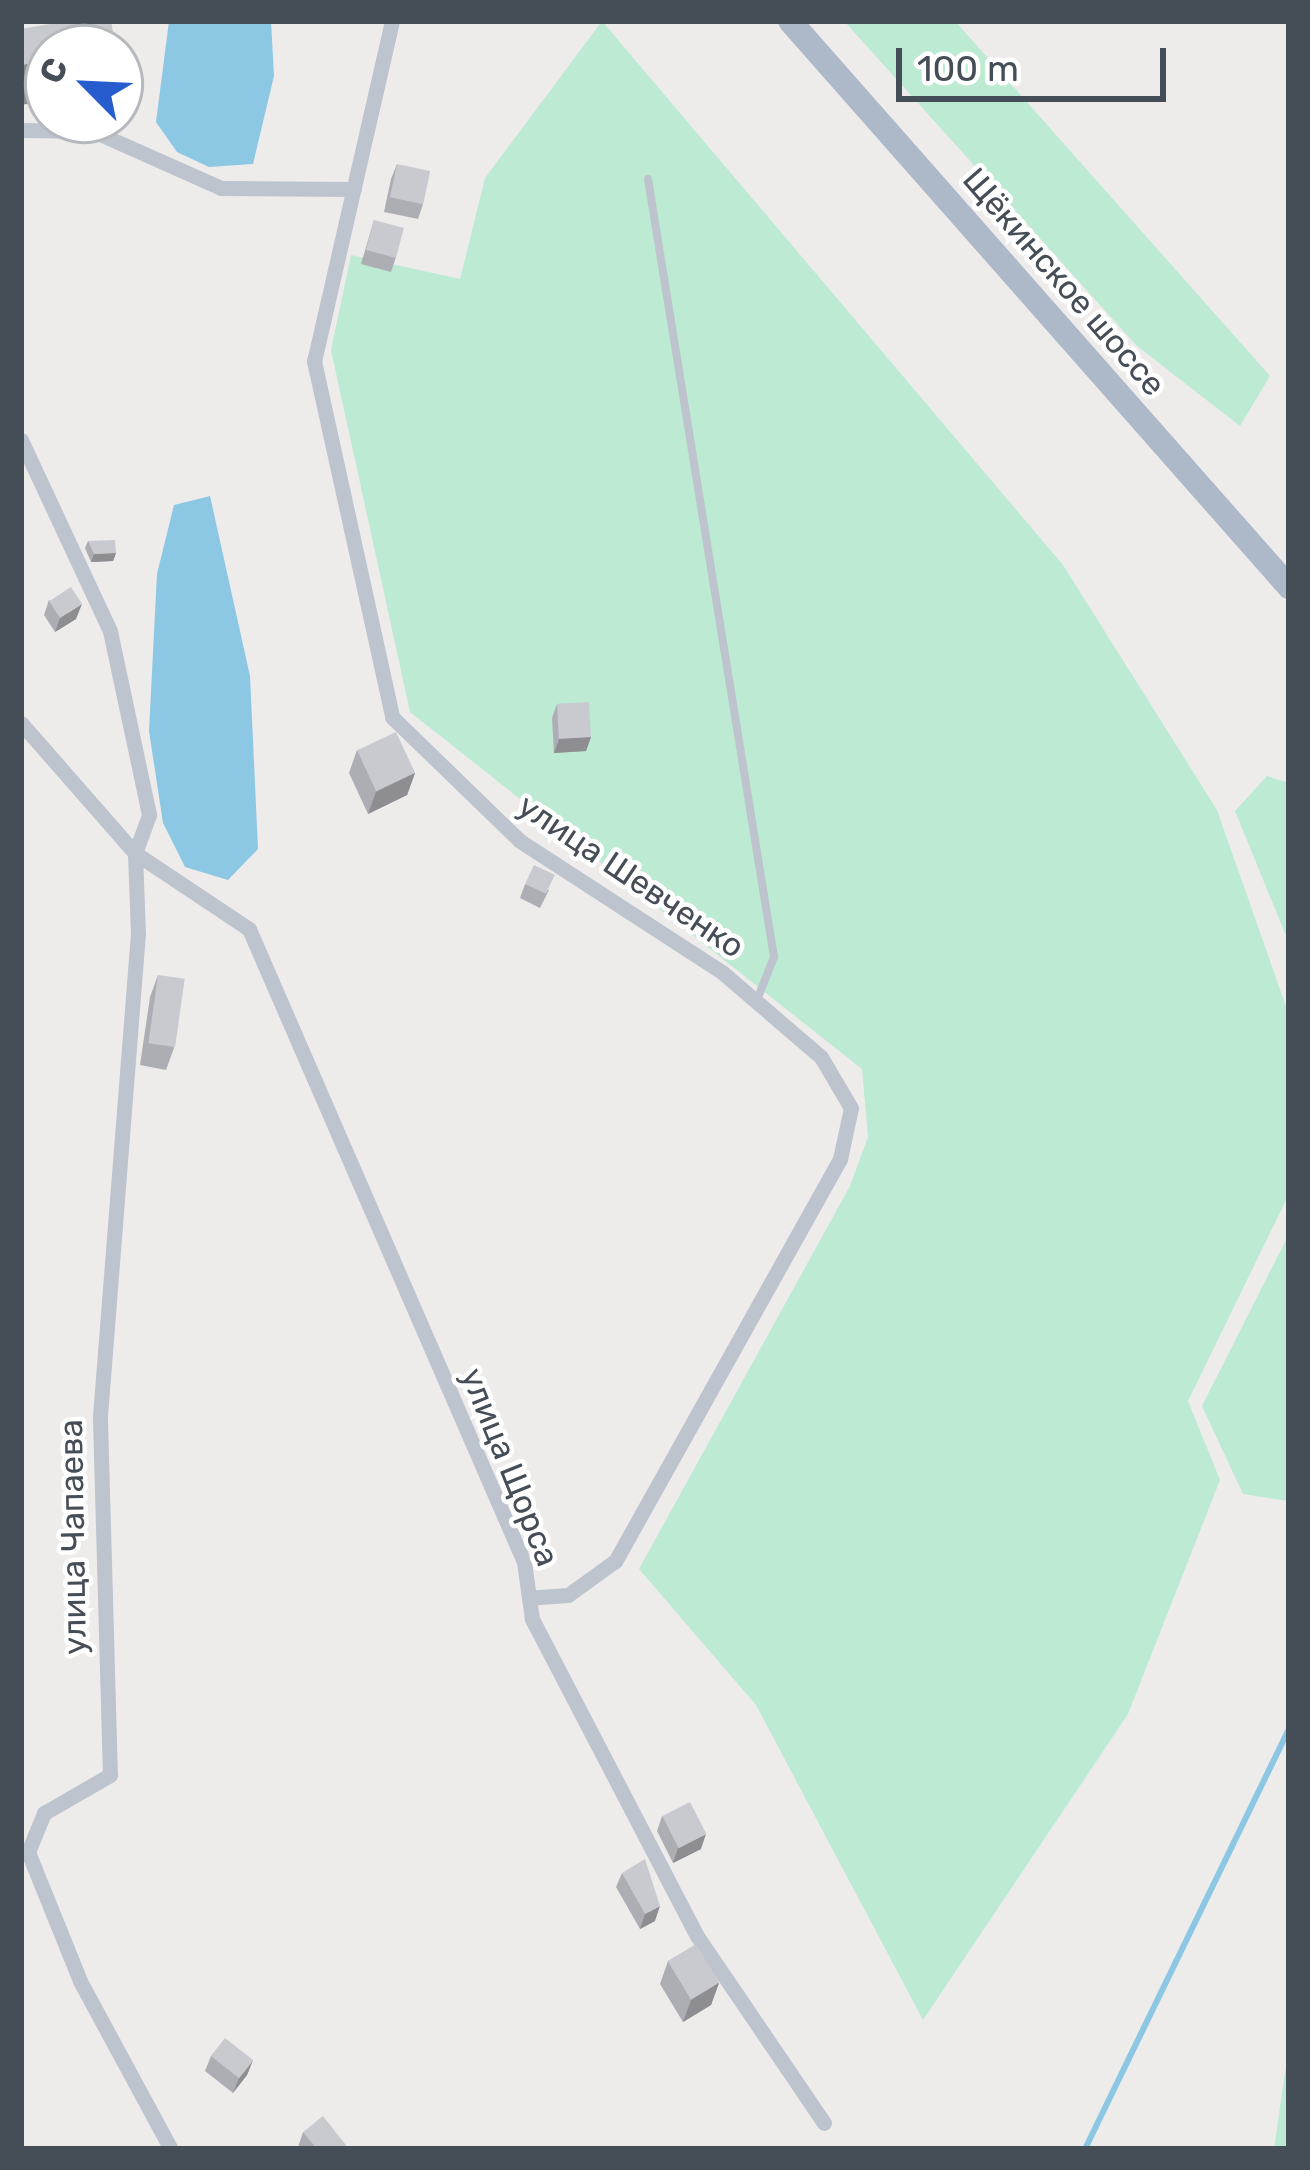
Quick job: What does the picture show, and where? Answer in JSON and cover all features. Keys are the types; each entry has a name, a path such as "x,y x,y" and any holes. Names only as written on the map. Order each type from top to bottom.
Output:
{"main road":[{"name":"Щёкинское шоссе","path":"790,21 1289,586"}],"street":[{"name":"улица Шевченко","path":"392,21 314,361 392,717 520,841 757,1002 843,1083 851,1108 840,1160 615,1561 568,1595 529,1598"},
{"path":"21,130 93,131 221,188 355,189"},
{"path":"21,440 110,631 149,815 135,853"},
{"name":"улица Щорса","path":"21,723 135,853 249,928 524,1562 529,1598 697,1936 824,2123"},
{"name":"улица Чапаева","path":"135,853 138,933 100,1419 110,1774 44,1813 24,1852 80,1981 170,2149"}],"lane":[{"path":"648,179 774,957 757,1002"}],"green space":[{"path":"602,21 1063,565 1217,810 1289,1015 1289,1194 1188,1401 1220,1480 1128,1714 923,2020 756,1705 639,1569 850,1186 868,1137 862,1069 410,712 331,350 351,255 460,279 485,178"},
{"path":"844,21 955,21 1270,376 1240,426 1137,346"},
{"path":"1267,776 1289,783 1289,943 1235,811"},
{"path":"1289,1234 1288,1501 1243,1494 1202,1406"},
{"path":"1289,2044 1289,2149 1274,2149"}],"water":[{"path":"169,21 271,21 274,76 253,164 209,167 177,152 156,122"},
{"path":"210,496 250,676 258,849 228,880 185,867 163,823 149,731 157,574 174,505"}],"building":[{"path":"111,21 112,24 50,24"},
{"path":"24,28 21,65 21,29"},
{"path":"397,164 430,171 423,204 390,197"},
{"path":"374,220 404,228 396,258 366,250"},
{"path":"115,540 116,553 94,554 88,541"},
{"path":"71,587 82,604 60,618 49,601"},
{"path":"589,702 591,737 559,739 557,704"},
{"path":"396,732 415,773 376,791 357,750"},
{"path":"534,865 555,875 546,894 525,884"},
{"path":"158,975 185,979 175,1047 148,1043"},
{"path":"690,1802 706,1834 679,1848 662,1816"},
{"path":"645,1859 660,1906 645,1914 622,1873"},
{"path":"696,1944 719,1983 691,2000 668,1961"},
{"path":"225,2038 253,2060 239,2078 211,2056"},
{"path":"323,2116 349,2149 317,2149 303,2132"}],"waterway":[{"path":"1085,2149 1289,1729"}]}
